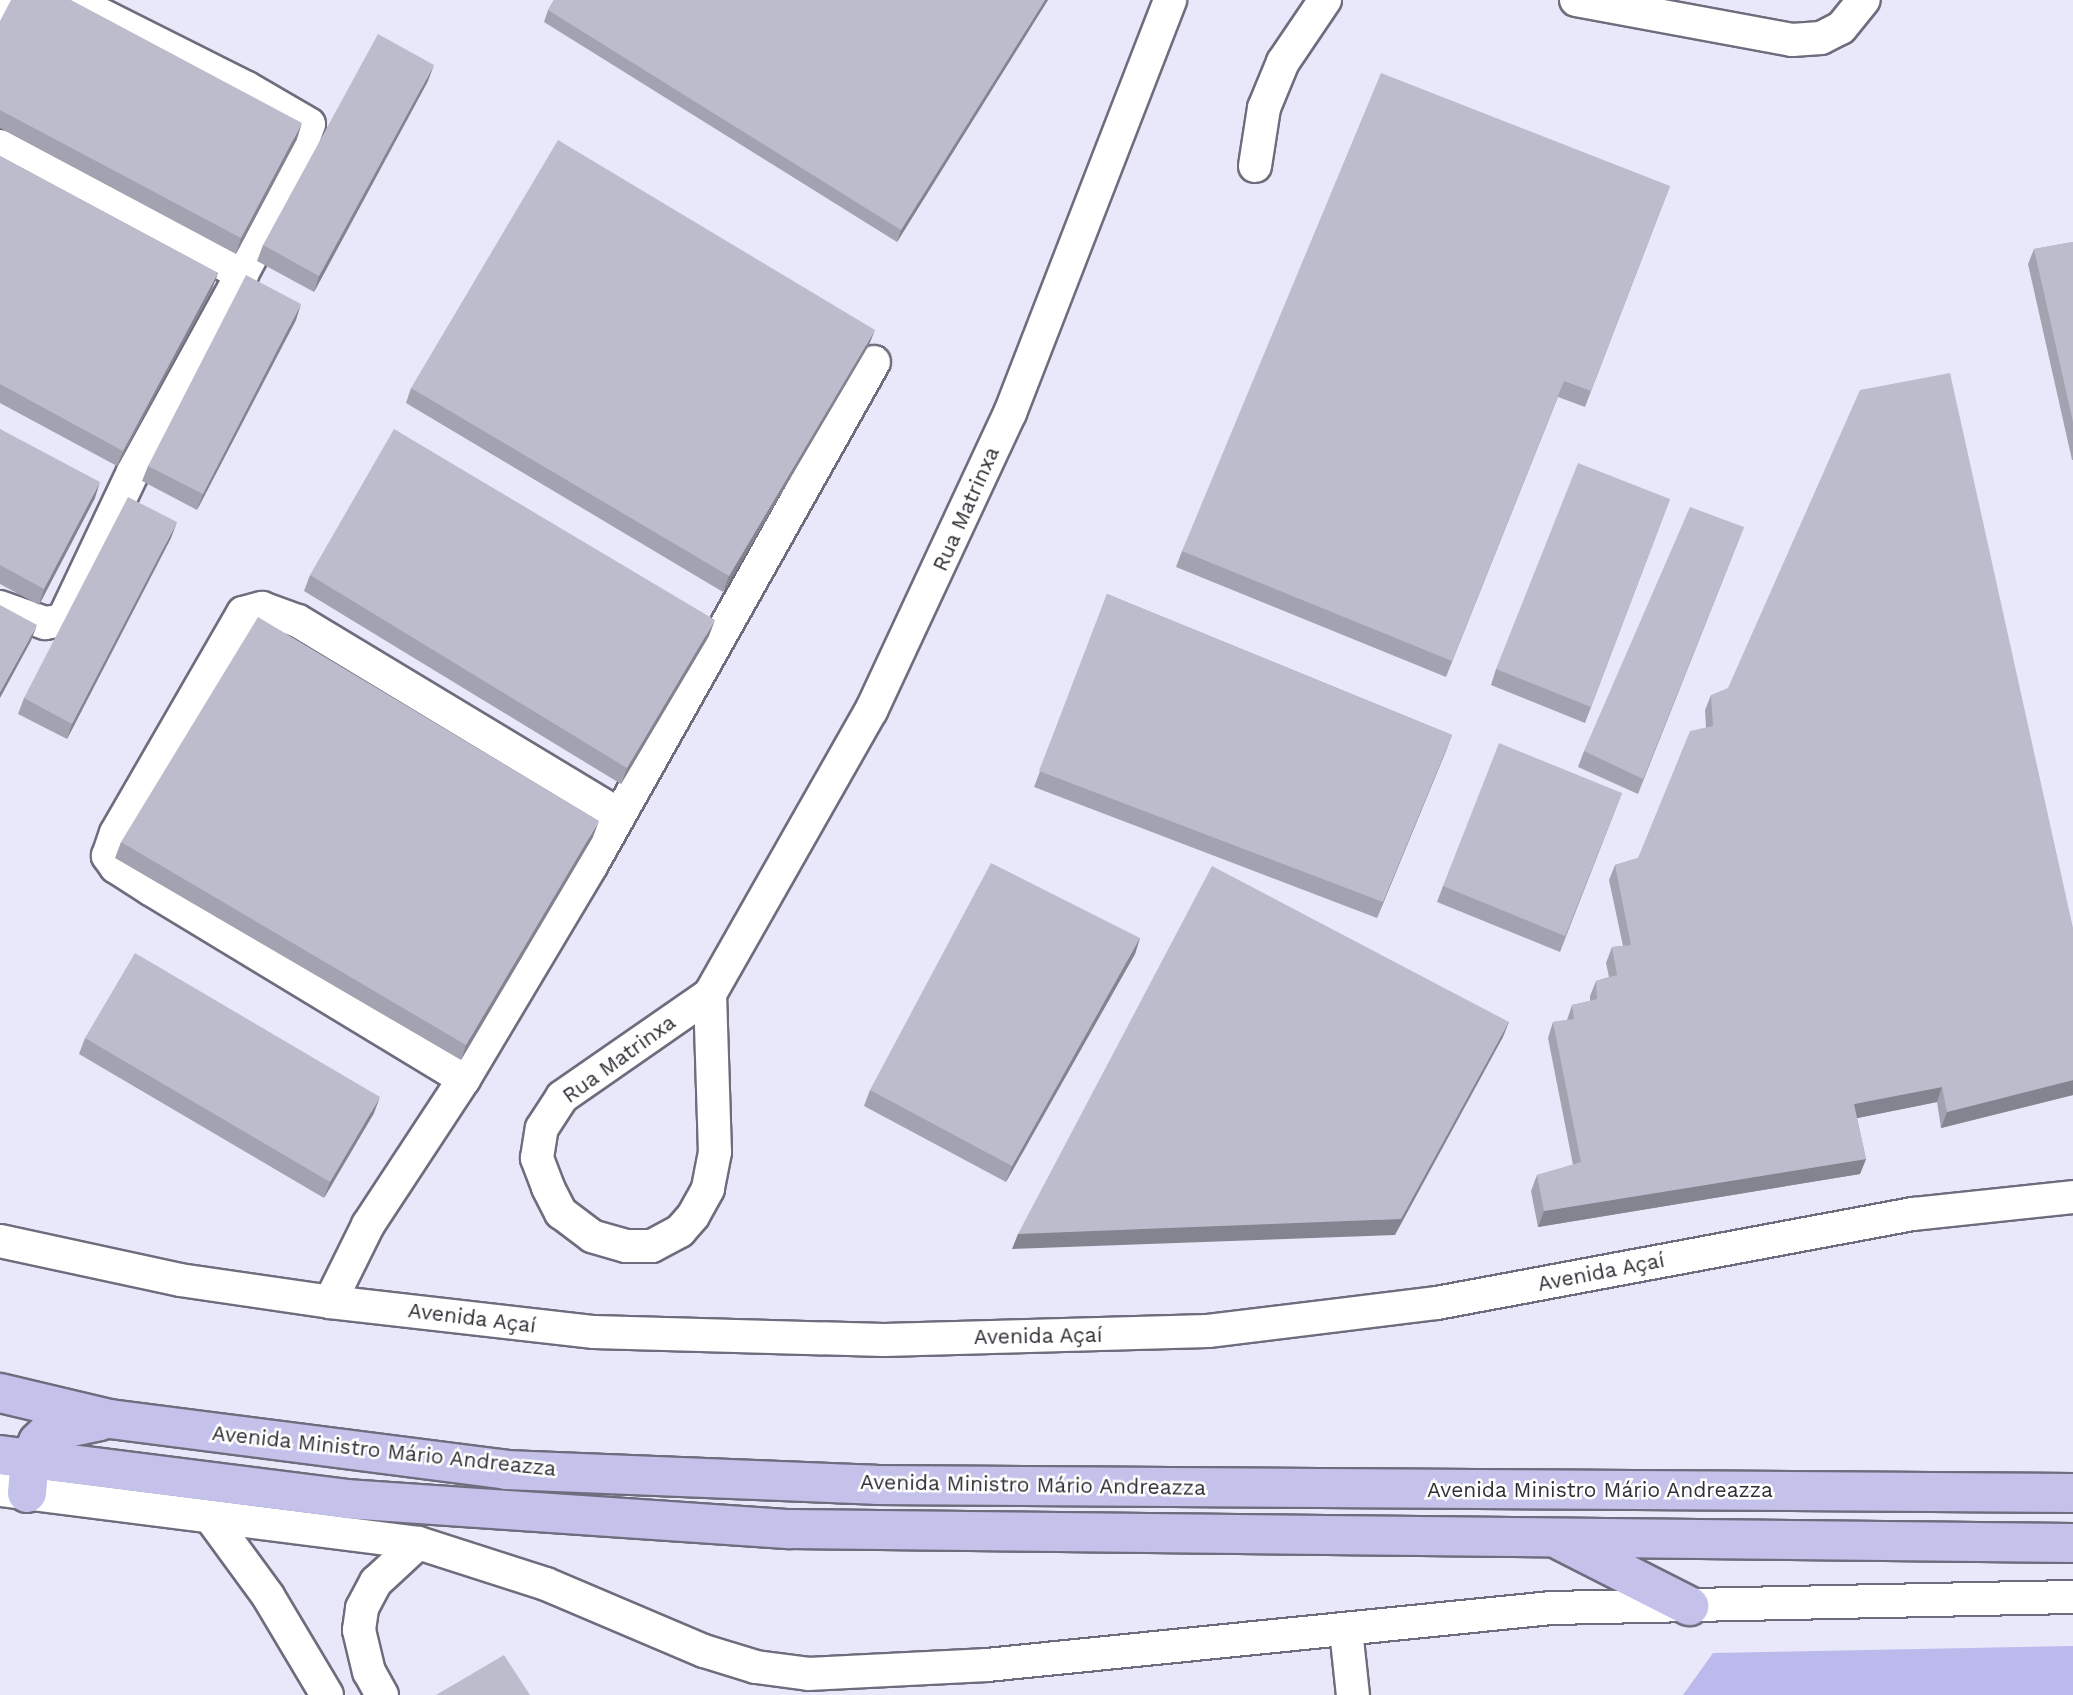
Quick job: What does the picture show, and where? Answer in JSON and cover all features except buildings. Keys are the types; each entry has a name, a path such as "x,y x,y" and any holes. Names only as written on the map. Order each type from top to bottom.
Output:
{"main road":[{"name":"Avenida Ministro Mário Andreazza","path":"0,1393 110,1419 506,1470 876,1485 2073,1493"},
{"path":"14,1475 48,1432 65,1426 110,1419"},
{"name":"Avenida Ministro Mário Andreazza","path":"14,1475 790,1529 2073,1542"},
{"path":"1553,1537 1689,1606"}],"street":[{"path":"0,15 8,0"},
{"path":"0,607 45,623 63,620 133,472 284,192 309,124 247,88 72,0"},
{"name":"Rua Matrinxa","path":"710,994 715,1153 708,1189 693,1216 680,1231 652,1246 626,1246 592,1236 561,1213 548,1187 537,1158 542,1128 562,1097 710,994 871,711 1010,413 1170,0"},
{"path":"1255,166 1264,108 1283,62 1325,0"},
{"path":"1576,0 1792,40 1821,38 1841,28 1864,0"},
{"path":"0,146 242,274"},
{"path":"330,1302 368,1225 464,1079 619,815 874,362"},
{"path":"464,1079 152,890 116,867 108,856 116,833 243,613 262,608 298,621 619,815"},
{"name":"Avenida Açaí","path":"0,1241 180,1280 330,1302 594,1332 884,1339 1208,1331 1437,1303 1914,1214 2073,1197"},
{"path":"14,1475 211,1518 418,1543 546,1584 704,1651 756,1667 866,1683 987,1665 1550,1608 2073,1597"},
{"path":"211,1518 268,1596 324,1690 375,1684 359,1630 362,1608 376,1583 418,1543"},
{"path":"1346,1630 1353,1695"}],"shaded area":[{"path":"2073,1646 2073,1695 1683,1695 1713,1653"}]}
